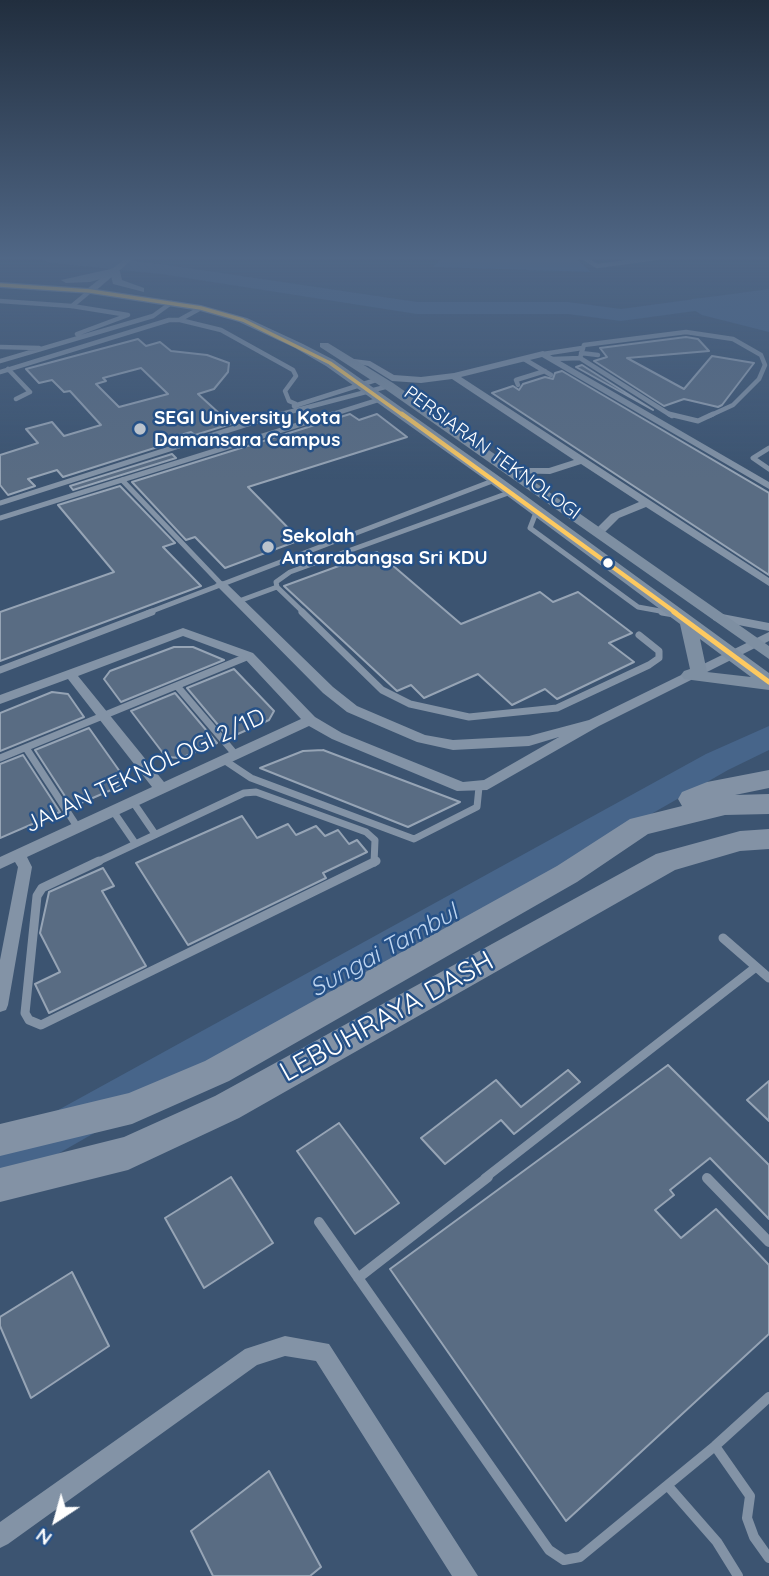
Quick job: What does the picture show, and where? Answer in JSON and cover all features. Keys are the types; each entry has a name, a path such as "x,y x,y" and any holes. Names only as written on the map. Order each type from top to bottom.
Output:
{"highway":[{"path":"640,826 707,791 769,779"},
{"name":"LEBUHRAYA DASH","path":"0,1140 132,1108 217,1071 567,874 640,826 725,805 769,804"},
{"name":"LEBUHRAYA DASH","path":"0,1185 128,1153 227,1107 666,862 740,841 769,839"}],"street":[{"name":"PERSIARAN TEKNOLOGI","path":"268,332 376,388 769,684"},
{"name":"PERSIARAN TEKNOLOGI","path":"296,332 354,362 376,388 407,398 717,617 764,645"},
{"path":"354,362 370,364 392,378 421,380 454,376 524,359 548,357 769,485"},
{"path":"454,376 769,583"},
{"path":"407,398 421,380"},
{"path":"509,471 550,471 580,461"},
{"path":"599,532 615,516 645,503"},
{"path":"221,583 328,690 352,709 422,739 453,745 484,746 529,741 594,723"},
{"path":"717,617 769,627"},
{"path":"683,619 695,673"},
{"path":"0,700 183,632 249,656 310,720 337,736 462,787 479,787 509,773 594,723 733,655 764,645"},
{"path":"695,673 769,684"},
{"path":"70,674 162,789"},
{"name":"JALAN TEKNOLOGI 2/1D","path":"0,863 310,720"},
{"path":"0,1005 24,867 19,855"},
{"path":"0,1536 252,1356 285,1346 322,1351 466,1576"}],"lane":[{"path":"76,334 83,332"},
{"path":"0,361 101,332"},
{"path":"0,372 139,332"},
{"path":"224,332 293,370 296,376 285,391 289,401 296,404"},
{"path":"548,357 581,353 591,342 657,333 706,333 749,347 761,355 765,365 759,379 733,405 706,419 691,422 661,411 581,353"},
{"path":"0,347 50,347"},
{"path":"548,357 581,353 597,355"},
{"path":"524,359 551,375"},
{"path":"8,369 30,392 16,399"},
{"path":"518,385 516,380 545,371"},
{"path":"289,411 296,404 376,388"},
{"path":"0,503 289,411 302,411 376,388"},
{"path":"0,518 122,480 376,388"},
{"path":"769,449 753,458 769,470"},
{"path":"122,480 221,583"},
{"path":"0,670 495,480"},
{"path":"511,492 290,572 276,582 277,587 382,690 410,704 469,717 557,708 649,665 659,657 659,651 639,635"},
{"path":"239,601 277,587"},
{"path":"0,758 249,656"},
{"path":"177,686 230,757 251,778 414,839 477,807 479,787"},
{"path":"26,748 78,828"},
{"path":"256,792 366,832 375,840 378,851 376,862 50,1022 34,1024 25,1013 37,896 42,888 135,844 244,793 256,792"},
{"path":"133,802 155,834"},
{"path":"113,811 135,844"},
{"path":"723,937 769,978"},
{"path":"358,1278 756,967"},
{"path":"707,1178 769,1242"},
{"path":"319,1223 556,1556 573,1560 580,1557 668,1486 769,1397"},
{"path":"715,1446 750,1496 747,1518 754,1537 769,1558"},
{"path":"668,1486 717,1542 738,1576"}],"building":[{"path":"686,337 698,339 709,351 627,358 684,389 712,356 754,363 718,407 684,399 664,406 594,361 607,357 600,348"},
{"path":"138,339 146,346 160,342 171,351 207,355 229,363 228,372 214,389 198,394 231,424 195,435 191,432 159,441 164,445 63,477 57,470 28,479 35,486 8,495 0,485 0,455 38,443 26,429 52,422 64,436 101,425 70,391 64,392 52,380 39,383 26,369","holes":["141,368 168,394 119,407 96,384 106,381 103,378"]},
{"path":"582,365 653,410 576,367"},
{"path":"562,371 769,493 769,575 492,393 513,386 519,390 523,384 545,377 553,379 555,373"},
{"path":"350,414 359,420 377,414 407,437 248,487 300,540 225,568 195,537 186,540 132,482"},
{"path":"172,454 176,458 73,490 70,486"},
{"path":"120,486 175,543 163,547 201,586 0,661 0,612 114,572 58,505"},
{"path":"377,552 461,624 540,592 553,602 578,592 632,633 609,643 634,662 557,699 545,689 512,705 478,674 424,698 411,685 397,691 284,586"},
{"path":"174,647 193,647 224,660 121,702 104,679 110,671"},
{"path":"234,669 274,711 269,720 229,738 187,688"},
{"path":"52,692 68,694 84,717 0,751 0,713"},
{"path":"175,693 217,743 181,758 166,757 131,711"},
{"path":"89,728 123,776 118,787 72,807 35,750"},
{"path":"323,750 460,802 408,827 260,768 303,751"},
{"path":"23,755 60,812 0,838 0,764"},
{"path":"242,816 257,838 288,824 296,835 316,826 325,836 338,830 349,844 357,840 367,852 323,873 326,878 188,945 136,863"},
{"path":"103,868 114,886 102,891 146,966 49,1013 35,984 60,972 40,933 49,892"},
{"path":"668,1065 769,1165 769,1219 710,1158 670,1190 674,1195 655,1210 681,1238 716,1209 769,1265 769,1334 566,1521 390,1269"},
{"path":"568,1070 580,1082 514,1134 501,1120 445,1164 421,1138 496,1080 521,1107"},
{"path":"769,1081 769,1121 747,1100"},
{"path":"339,1123 399,1203 355,1234 297,1151"},
{"path":"231,1177 273,1243 204,1288 165,1218"},
{"path":"72,1272 109,1346 31,1398 0,1326 0,1317"},
{"path":"269,1471 321,1567 310,1576 213,1576 191,1531"}],"waterway":[{"name":"Sungai Tambul","path":"0,1166 717,762 769,737"}],"transit line":[{"path":"268,332 330,363 495,480 769,682"}],"place":[{"name":"SEGI University Kota Damansara Campus","path":"140,429"},
{"name":"Sekolah Antarabangsa Sri KDU","path":"268,547"}]}
